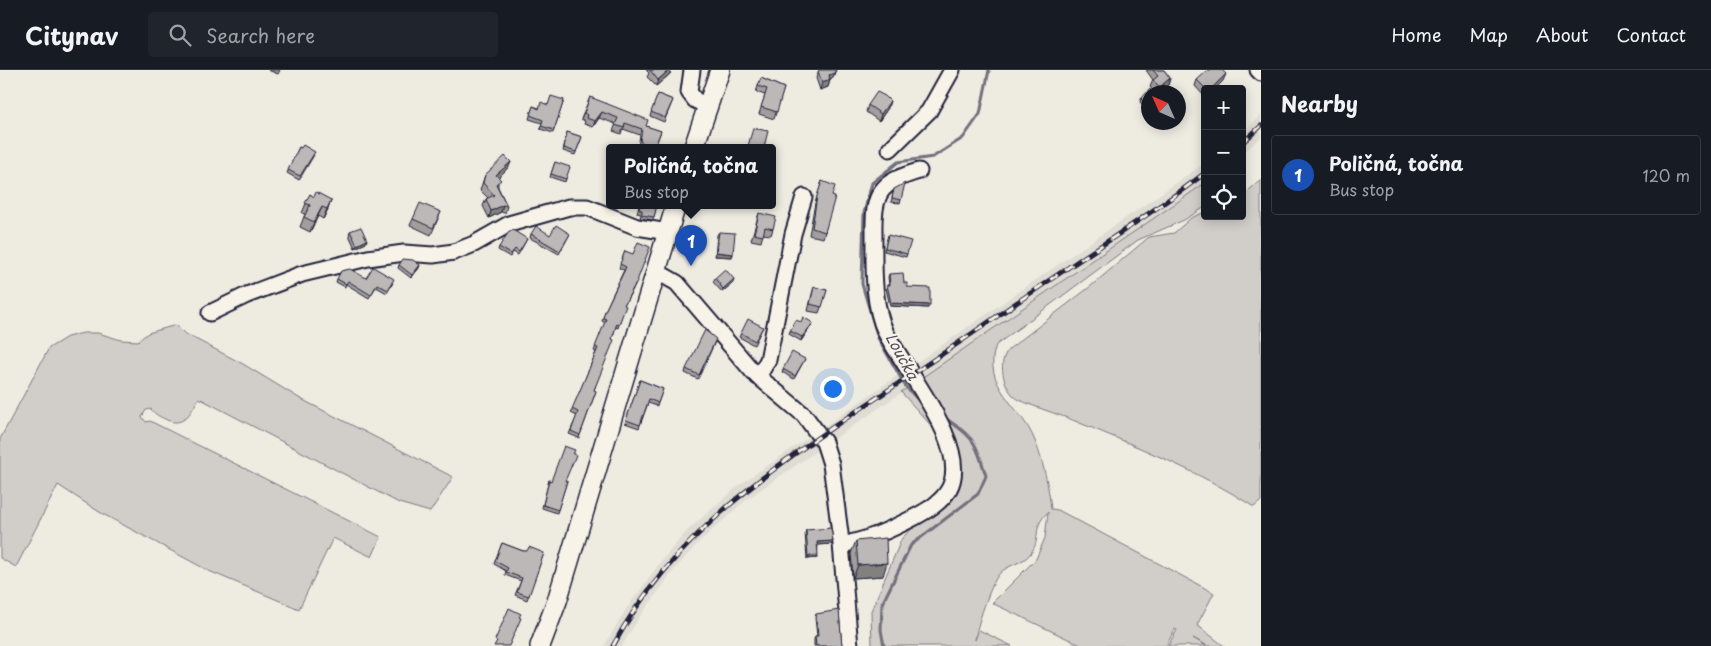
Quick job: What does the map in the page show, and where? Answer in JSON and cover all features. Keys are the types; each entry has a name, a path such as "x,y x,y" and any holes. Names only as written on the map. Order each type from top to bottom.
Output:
{"main road":[{"path":"695,144 720,70"},
{"path":"540,646 571,556 675,209"}],"street":[{"path":"692,70 689,92 695,100 707,106"},
{"path":"890,149 929,111 952,70"},
{"path":"1258,70 1261,74"},
{"path":"841,545 881,534 931,508 946,494 953,481 953,462 943,428 886,332 877,299 874,237 877,198 890,182 919,171"},
{"path":"758,377 768,360 793,234 804,198"},
{"path":"210,313 247,295 302,274 368,258 404,253 433,255 454,252 474,244 509,224 569,207 587,207 637,227 668,232"},
{"path":"656,271 677,283 758,377 804,414 824,442 831,464 841,545 850,646"}],"shaded area":[{"path":"1261,115 1261,137 1246,150 1246,130"},
{"path":"1201,166 1201,186 747,499 699,542 674,570 638,619 622,646 604,646 625,611 662,560 687,531 738,486"},
{"path":"1261,180 1261,501 1254,507 1211,482 1167,460 1075,421 1019,400 1007,387 1002,367 1005,354 1009,349 1091,286 1149,237 1174,233 1191,218 1201,214 1201,220 1246,220 1246,193"},
{"path":"1201,186 1201,209 1184,220 1138,240 996,345 993,360 994,373 998,385 1029,429 1035,441 1041,457 1051,509 1058,510 1214,593 1197,625 1224,646 1208,646 1193,638 1206,646 1168,646 1177,630 1175,629 1166,646 1083,646 992,603 1036,559 1045,538 1048,512 1040,523 1036,543 1028,557 999,574 988,596 978,626 975,640 979,630 1012,646 872,646 871,611 902,538 949,494 951,448 901,392"},
{"path":"176,325 184,333 243,364 299,398 453,477 430,512 399,503 199,398 187,417 178,422 167,420 151,409 146,410 142,417 146,422 150,421 381,537 372,557 333,538 299,609 209,571 101,513 58,485 16,567 0,558 0,439 49,348 67,337 83,333 98,333 121,340 138,341 148,333"}],"building":[{"path":"650,70 669,70 658,80"},
{"path":"819,70 836,70 829,75 830,80 822,83"},
{"path":"1153,70 1164,70 1170,78 1162,85 1157,85 1153,80 1158,76"},
{"path":"1208,70 1222,70 1226,74 1215,85 1202,85 1197,80"},
{"path":"761,78 784,88 777,112 761,107 767,89 758,86"},
{"path":"877,92 890,101 881,114 868,105"},
{"path":"658,94 673,100 665,118 651,112"},
{"path":"551,96 564,100 554,130 541,126 543,120 530,115 533,106 539,109 541,102 548,105"},
{"path":"590,97 648,120 646,126 661,131 656,144 644,144 640,141 642,129 625,123 624,128 615,125 618,118 602,112 595,121 586,118 587,115 584,113"},
{"path":"753,128 768,131 765,144 749,144"},
{"path":"567,132 582,137 576,152 564,148"},
{"path":"303,145 315,152 300,176 288,170 299,147 301,148"},
{"path":"505,156 511,162 496,175 501,180 496,184 507,206 503,205 491,211 486,199 494,195 483,183 485,175"},
{"path":"555,162 570,167 566,179 551,174"},
{"path":"822,181 835,186 832,196 835,197 825,232 812,228 817,196"},
{"path":"905,183 901,200 892,198 894,189"},
{"path":"316,192 331,200 327,209 322,207 314,222 304,217 310,205 305,203 310,194 314,197"},
{"path":"420,203 441,212 433,228 413,219"},
{"path":"656,209 654,217 642,215 642,210 639,210"},
{"path":"759,213 776,217 773,229 765,227 763,236 754,234"},
{"path":"556,225 570,234 560,251 531,234 536,226 550,235"},
{"path":"361,227 367,240 357,245 350,231"},
{"path":"513,230 527,239 519,252 515,249 511,254 499,247 508,233"},
{"path":"719,232 735,233 733,254 716,252"},
{"path":"888,235 911,241 907,254 885,248"},
{"path":"638,242 650,247 637,281 624,305 626,306 619,324 617,323 612,339 614,340 594,390 596,391 580,435 571,431 578,412 572,409 598,348 595,347 606,319 603,318 605,311 626,267 620,264 625,251 633,254"},
{"path":"403,259 413,260 420,265 412,275 399,265"},
{"path":"373,267 394,279 388,290 377,284 371,295 348,281 346,284 337,279 341,271 350,269 366,278"},
{"path":"725,269 734,279 723,289 715,278"},
{"path":"903,273 904,283 907,283 907,287 930,288 930,305 891,303 887,285 890,285 889,274"},
{"path":"814,287 827,290 822,307 810,304"},
{"path":"803,317 813,323 802,337 790,331 796,320 801,322"},
{"path":"748,319 763,327 755,341 741,333"},
{"path":"705,330 716,339 699,375 686,369"},
{"path":"792,352 805,359 795,376 783,369"},
{"path":"640,380 663,389 658,403 649,399 640,425 626,420"},
{"path":"564,446 575,450 573,454 576,455 565,481 567,481 558,510 543,505 549,480 551,481"},
{"path":"831,528 833,541 817,542 818,555 808,556 806,530"},
{"path":"886,538 887,563 858,565 856,541"},
{"path":"502,543 523,551 527,551 529,547 544,553 529,596 517,592 522,578 506,572 508,568 495,561"},
{"path":"509,608 521,614 519,617 521,618 509,646 494,646 497,641 495,640"},
{"path":"839,610 842,646 816,646 815,636 818,636 816,614"}],"waterway":[{"name":"Loučka","path":"922,404 906,387 878,338 862,284 864,213 872,183 898,162 933,157 963,138 980,114 989,70"},
{"name":"Loučka","path":"884,646 881,630 882,604 911,545 978,494 986,476 973,441 962,430 945,418"}],"railway":[{"path":"1246,139 1261,126"},
{"path":"613,646 641,601 673,560 709,523 748,489 833,427 1139,220 1202,175"}],"place":[{"name":"Poličná, točna","path":"691,266"}]}
